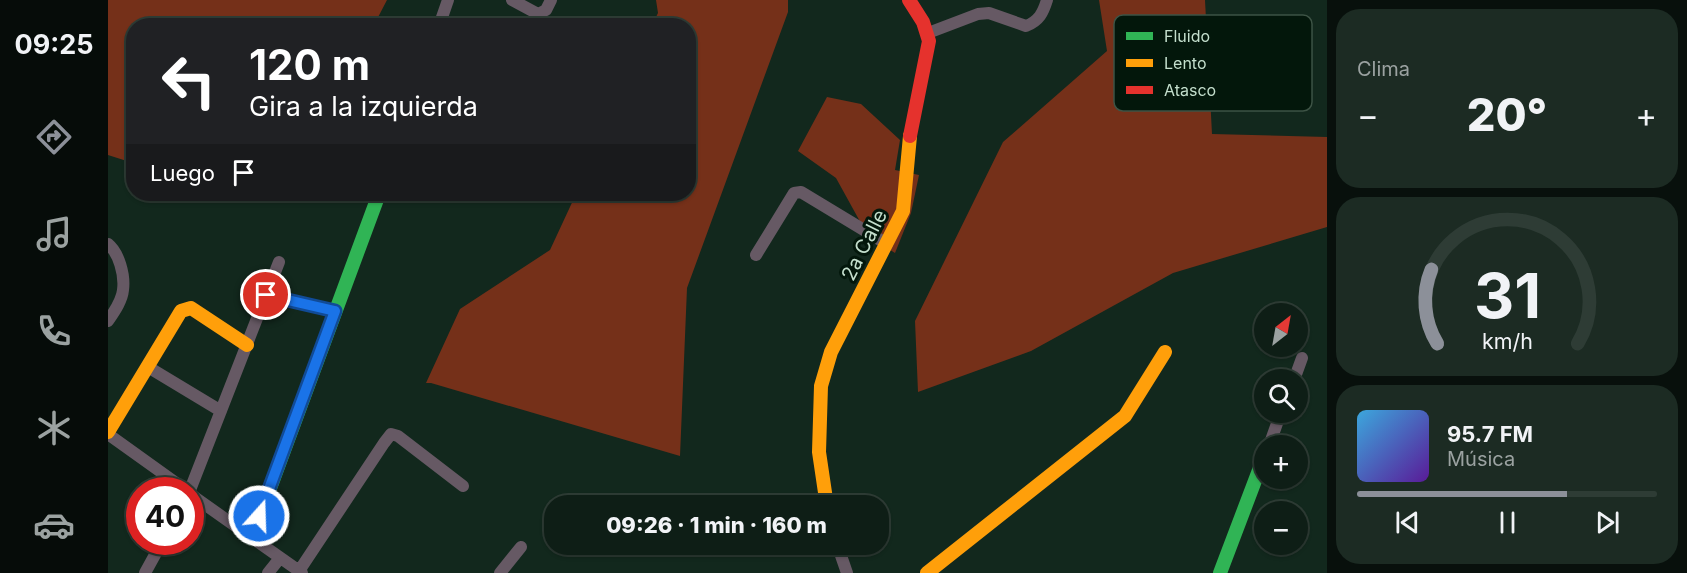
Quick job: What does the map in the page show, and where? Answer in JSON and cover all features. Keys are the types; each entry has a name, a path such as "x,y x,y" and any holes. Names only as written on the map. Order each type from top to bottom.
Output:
{"street":[{"path":"442,18 448,0"},
{"path":"512,0 538,14 546,10 551,0"},
{"path":"909,0 928,33 978,14 989,13 1026,26 1034,23 1043,14 1047,0"},
{"name":"2a Calle","path":"825,495 819,452 821,386 831,352 903,211 911,129 928,49 928,33"},
{"path":"756,255 794,193 801,192 887,244"},
{"path":"252,537 375,201"},
{"path":"108,244 117,256 124,288 116,309 108,321"},
{"path":"196,477 279,262"},
{"path":"266,295 335,311"},
{"path":"168,477 108,433 181,311 192,308 247,345"},
{"path":"927,573 1125,416 1165,352"},
{"path":"1298,369 1302,358"},
{"path":"148,367 221,411"},
{"path":"204,502 301,572 391,434 398,436 463,486"},
{"path":"1220,573 1254,483"},
{"path":"501,573 521,548"},
{"path":"145,573 155,555"},
{"path":"841,555 847,573"},
{"path":"268,573 280,558"}],"shaded area":[{"path":"108,0 387,0 378,18 126,18 126,161 108,155"},
{"path":"656,0 788,0 788,12 687,288 680,456 426,383 460,309 550,250 573,201 696,201 696,18 656,18 658,13"},
{"path":"1099,0 1205,0 1206,15 1114,15 1114,111 1211,111 1212,134 1327,137 1327,227 1173,273 1031,351 918,392 915,321 1003,142 1107,51"},
{"path":"827,97 861,104 900,140 895,170 919,175 911,213 895,253 868,236 836,178 798,151"}],"traffic: fast":[{"path":"252,537 376,201"},
{"path":"1220,573 1254,483"}],"traffic: slow":[{"path":"825,495 819,452 821,386 831,352 903,211 910,136"},
{"path":"108,432 181,311 191,308 247,345"},
{"path":"927,573 1125,416 1165,352"}],"traffic: jam":[{"path":"909,0 923,22 929,41 910,136"}],"route":[{"path":"259,516 335,311 266,295"}]}
